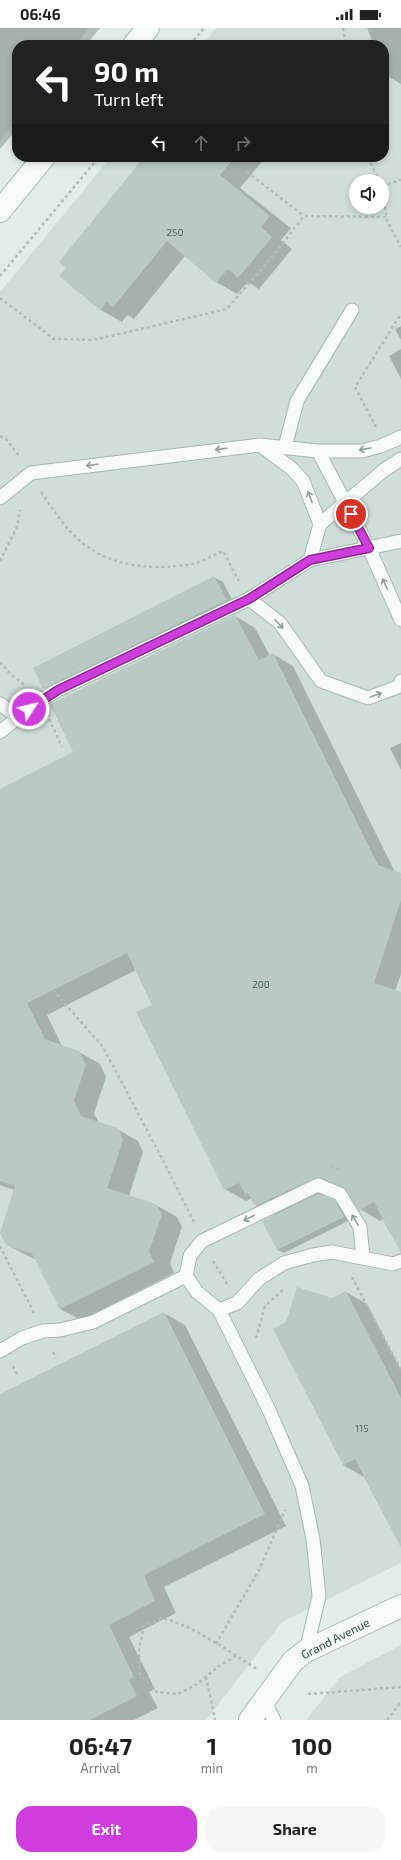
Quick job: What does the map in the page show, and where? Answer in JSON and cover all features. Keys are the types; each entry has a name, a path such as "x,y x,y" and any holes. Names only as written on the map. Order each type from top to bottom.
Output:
{"street":[{"path":"138,40 148,28"},
{"path":"0,211 40,162"},
{"name":"Grand Avenue","path":"250,1720 293,1661 306,1651 401,1606"}],"lane":[{"path":"285,447 297,401 352,310"},
{"path":"0,498 31,473 260,445 318,451 362,450 382,446 401,437"},
{"path":"260,445 291,468 303,481 320,524"},
{"path":"318,451 369,548 401,620"},
{"path":"310,560 320,524 383,471 401,460"},
{"path":"0,732 40,700 58,690 249,599 310,560 401,540"},
{"path":"249,599 280,623 321,681 368,698 400,686 401,681"},
{"path":"0,704 18,717"},
{"path":"306,1651 319,1596 313,1539 302,1486 270,1410 219,1310 197,1292 186,1276 190,1256 202,1241 318,1185 340,1194 360,1227 363,1257"},
{"path":"219,1310 237,1303 259,1279 284,1263 313,1255 332,1252 394,1264 401,1261"},
{"path":"0,1351 22,1338 43,1331 60,1330 93,1322 186,1276"},
{"path":"264,1700 274,1720"}],"path":[{"path":"194,40 204,28"},
{"path":"343,28 345,40"},
{"path":"0,276 95,162"},
{"path":"371,162 376,174"},
{"path":"247,172 304,216 386,217"},
{"path":"389,184 401,180"},
{"path":"386,214 401,247"},
{"path":"0,298 54,339 93,340 227,309 276,252 304,216"},
{"path":"376,429 355,387 401,314"},
{"path":"0,436 6,439 31,473 62,522 80,541 102,555 136,567 156,568 193,564 223,551 249,599"},
{"path":"36,496 41,491"},
{"path":"0,561 17,527 20,508"},
{"path":"53,990 103,1047 165,1164 196,1227"},
{"path":"0,1246 56,1358"},
{"path":"345,1275 351,1276 401,1370"},
{"path":"256,1340 265,1306 288,1286"},
{"path":"236,1656 219,1666 198,1684 178,1694 157,1692 140,1674 139,1648 144,1626 163,1618 182,1624 236,1656 259,1671"},
{"path":"206,1677 215,1720"},
{"path":"308,1694 401,1687"},
{"path":"387,1720 401,1702"}],"shaded area":[{"path":"0,28 89,28 80,40 12,40 12,125 0,141"},
{"path":"216,28 401,28 401,1563 282,1622 206,1720 0,1720 0,292 107,162 389,162 389,40 206,40"},
{"path":"401,1645 401,1720 306,1720 340,1677"}],"building":[{"path":"140,162 231,162 220,175 270,216 261,227 272,237 238,278 228,269 216,283 167,241 113,307 107,302 100,310 59,276 66,268 59,262"},
{"path":"214,576 227,600 43,689 33,668"},
{"path":"235,615 259,660 273,653 378,865 401,873 401,900 374,983 401,992 401,1253 374,1202 359,1210 343,1187 321,1178 315,1178 255,1206 248,1193 245,1194 239,1183 224,1190 136,1012 152,1005 127,953 27,1003 45,1039 79,1051 86,1065 74,1100 81,1116 118,1128 123,1140 107,1188 156,1204 162,1215 149,1251 154,1262 60,1309 32,1254 6,1245 0,1233 15,1186 0,1181 0,789 73,752 50,704"},
{"path":"318,1194 335,1200 344,1217 277,1250 262,1221"},
{"path":"297,1287 332,1298 346,1291 401,1398 401,1548 355,1459 343,1465 273,1329 286,1322"},
{"path":"164,1312 265,1514 144,1575 155,1601 109,1625 134,1677 129,1680 137,1696 90,1720 0,1720 0,1394"}],"route":[{"path":"29,709 40,700 58,690 249,599 310,560 369,548 351,514"}]}
